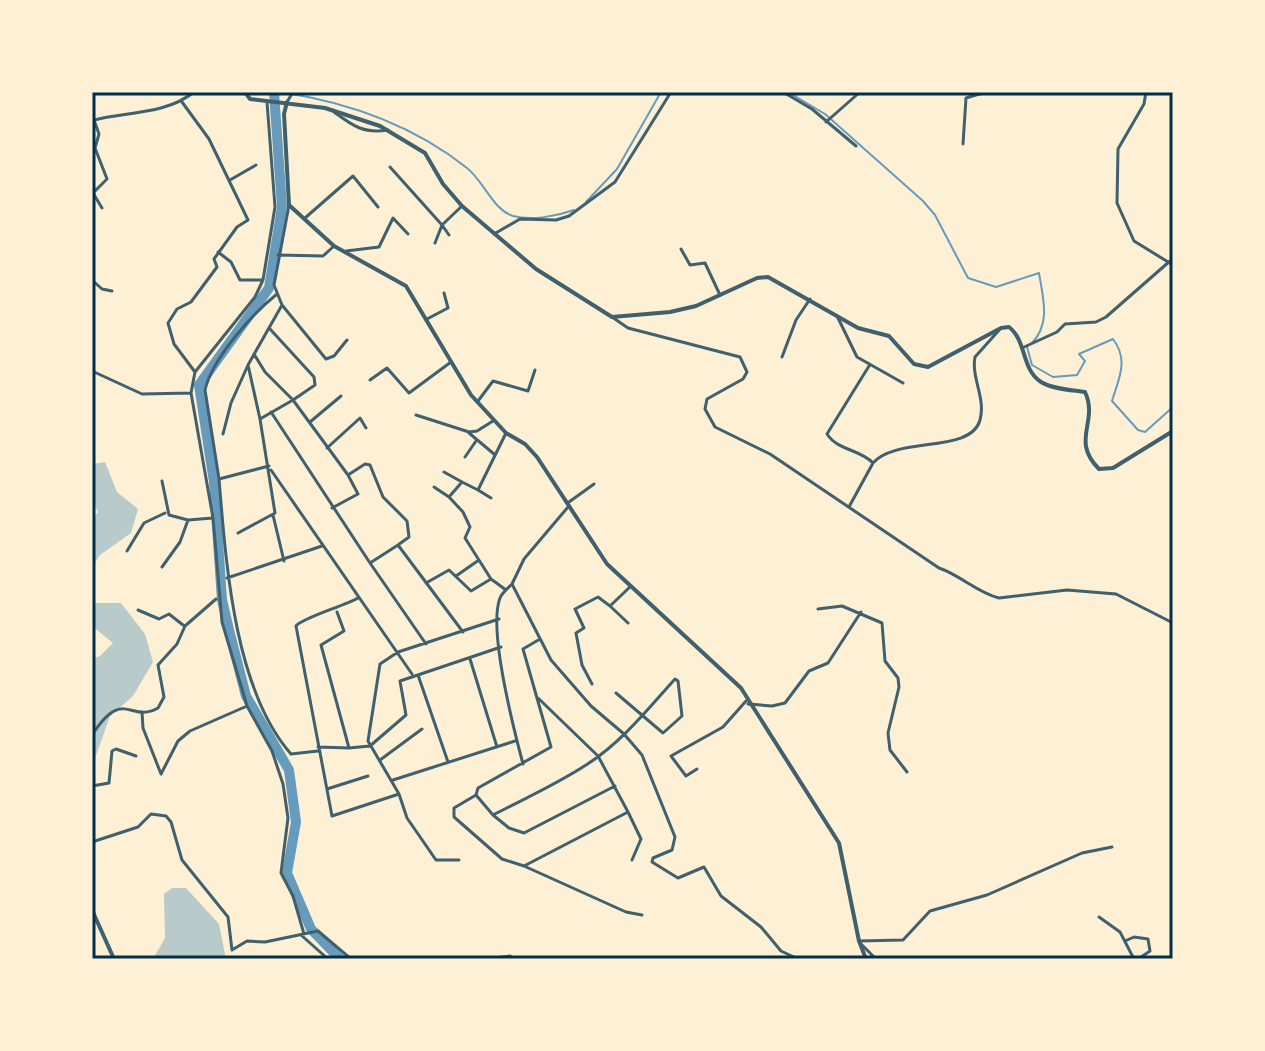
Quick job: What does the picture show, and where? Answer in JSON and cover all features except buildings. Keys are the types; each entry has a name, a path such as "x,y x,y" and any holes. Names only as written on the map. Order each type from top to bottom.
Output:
{"street":[{"path":"102,208 93,194 107,179 93,149 99,134 93,118 160,109 182,102 194,92"},
{"path":"245,92 250,99 289,101 328,109 388,130 425,153 443,184 462,206 536,269 628,328 740,357 747,372 743,379 707,399 705,409 715,427 770,454 817,489 850,505 939,568 957,574 995,598 1067,590 1116,594 1173,623"},
{"path":"293,92 284,114 289,205 274,285 282,305 326,359 347,340"},
{"path":"494,234 524,218 556,220 569,216 615,182 671,92"},
{"path":"783,92 856,146"},
{"path":"826,122 860,92"},
{"path":"963,144 966,98 986,92"},
{"path":"1146,92 1144,104 1118,149 1117,203 1134,241 1159,259 1172,263"},
{"path":"182,102 209,139 248,220 237,227 218,252 214,259 217,267 207,283 168,323 174,344 195,372"},
{"path":"267,102 275,207 263,280 255,297 195,372 191,393 213,518 217,598 247,706 272,751 283,784 288,818 281,873 293,896 302,934 328,959"},
{"path":"328,109 356,129 370,133 388,130"},
{"path":"230,180 256,165"},
{"path":"390,167 449,235"},
{"path":"304,219 353,176 378,207"},
{"path":"289,205 334,246 406,286 477,402 506,433 525,444 537,457 570,503 607,564 730,675 839,843 859,941 866,959"},
{"path":"435,243 442,225 462,206"},
{"path":"344,251 379,247 393,218 408,234"},
{"path":"278,255 323,256 334,246"},
{"path":"681,249 690,265 705,263 720,295"},
{"path":"218,252 231,262 240,280 263,280"},
{"path":"1024,346 1065,324 1079,320 1096,322 1106,317 1172,263"},
{"path":"612,317 670,312 757,278 768,277 858,328 889,336 914,364 928,367 1001,328 1009,327 1019,335 1030,371 1042,383 1085,392 1092,406 1083,439 1089,458 1099,469 1113,468 1173,431"},
{"path":"92,280 102,289 112,291"},
{"path":"427,319 448,308 444,293"},
{"path":"278,294 248,322 208,378 205,390 216,453 227,578 245,664 291,754 318,748 370,746 406,715 398,683 413,675 501,647"},
{"path":"782,357 796,320 810,299"},
{"path":"223,434 231,403 248,365 282,305"},
{"path":"838,318 849,347 869,366 903,383"},
{"path":"850,505 873,463 892,451 971,433 979,424 981,413 975,357 997,337 1001,328"},
{"path":"260,419 293,400 315,385 316,381 270,329"},
{"path":"254,354 265,372 293,400 348,475 358,494 332,508"},
{"path":"370,380 387,368 409,393 451,362"},
{"path":"248,365 269,466 273,515 284,561"},
{"path":"869,366 827,434 841,447 867,456 873,463"},
{"path":"477,402 494,380 528,391 535,370"},
{"path":"92,371 142,394 191,393"},
{"path":"309,423 341,396"},
{"path":"271,412 332,508 426,644"},
{"path":"416,415 469,432 494,454"},
{"path":"327,448 360,418 366,428"},
{"path":"469,432 493,421"},
{"path":"478,490 506,433"},
{"path":"465,457 476,441"},
{"path":"348,475 365,464 370,465 383,497 407,521 409,537 370,563"},
{"path":"219,479 269,466"},
{"path":"269,466 413,675"},
{"path":"444,472 491,498"},
{"path":"162,481 166,512"},
{"path":"449,497 462,482"},
{"path":"523,764 505,689 500,598 512,584 524,559 570,503 594,484"},
{"path":"434,487 463,512 470,527 465,538 491,579 506,590"},
{"path":"127,551 144,523 166,512 188,520 213,518"},
{"path":"238,533 273,515"},
{"path":"162,567 180,542 188,520"},
{"path":"398,545 463,632"},
{"path":"227,578 323,546"},
{"path":"456,576 479,560"},
{"path":"426,583 446,570 456,576 468,591 491,579"},
{"path":"512,584 551,660 591,706 624,734 652,775 675,837 672,850 653,858 652,862 678,878 704,867 721,896 761,927 781,951 798,959"},
{"path":"610,606 631,586"},
{"path":"592,684 577,646 576,633 584,628 575,609 598,597 628,623"},
{"path":"92,735 110,712 126,707 142,712 153,711 164,702 156,668 177,644 185,626 217,598"},
{"path":"358,598 336,610 301,620 296,626 332,816 399,794"},
{"path":"818,609 842,606 882,623 885,661 898,678 899,687 888,733 890,750 907,772"},
{"path":"138,610 159,619 169,614 185,626"},
{"path":"336,610 344,631 321,645 349,748"},
{"path":"747,702 772,706 785,703 809,671 828,663 861,612"},
{"path":"459,860 436,860 407,818 393,780 370,746 368,725 378,668 398,652 499,619"},
{"path":"542,638 523,649 551,747 478,788 476,795 454,808 454,817 502,859 626,912 642,915"},
{"path":"470,658 497,747"},
{"path":"418,675 448,762"},
{"path":"493,815 598,756 644,715 675,679 682,716 668,732 663,733 644,715 616,693"},
{"path":"537,697 598,756 641,839 632,860"},
{"path":"697,769 686,776 671,756 723,727 747,702"},
{"path":"142,712 143,728 161,774 178,741 190,731 247,706"},
{"path":"380,760 422,729"},
{"path":"393,780 517,740"},
{"path":"92,786 109,783 112,751 116,749 136,756"},
{"path":"327,789 368,776"},
{"path":"476,795 509,828 524,833 615,786"},
{"path":"524,866 628,812"},
{"path":"92,842 138,827 151,814 166,816 182,860 228,917 232,950 247,941 265,942 320,931 351,959"},
{"path":"859,941 903,940 930,911 987,895 1082,853 1112,847"},
{"path":"92,910 114,959"},
{"path":"1099,917 1120,932 1125,941 1136,959 1150,951 1148,939 1134,937 1125,941"},
{"path":"859,941 876,959"},
{"path":"488,959 510,956 515,959"}],"shaded area":[{"path":"105,462 117,492 138,509 131,533 100,555 92,567 92,520 98,512 92,500 92,464"},
{"path":"92,603 121,603 145,634 153,662 133,696 110,716 92,767 92,659 100,656 113,643 92,626"},
{"path":"172,888 186,888 219,924 226,959 153,959 165,938 164,894"}],"waterway":[{"path":"274,92 282,207 269,288 199,385 214,482 222,600 246,696 289,770 296,822 287,873 311,929 340,959"},
{"path":"280,92 354,109 424,139 467,168 500,208 513,216 544,217 574,210"},
{"path":"586,202 617,169 661,92"},
{"path":"788,92 825,114 923,201 935,215 968,278 996,287 1039,273 1044,319 1032,343"},
{"path":"1027,347 1032,365 1053,377 1077,375 1085,361 1079,354 1113,339 1122,362 1112,401 1138,430 1145,432 1173,407"}]}
